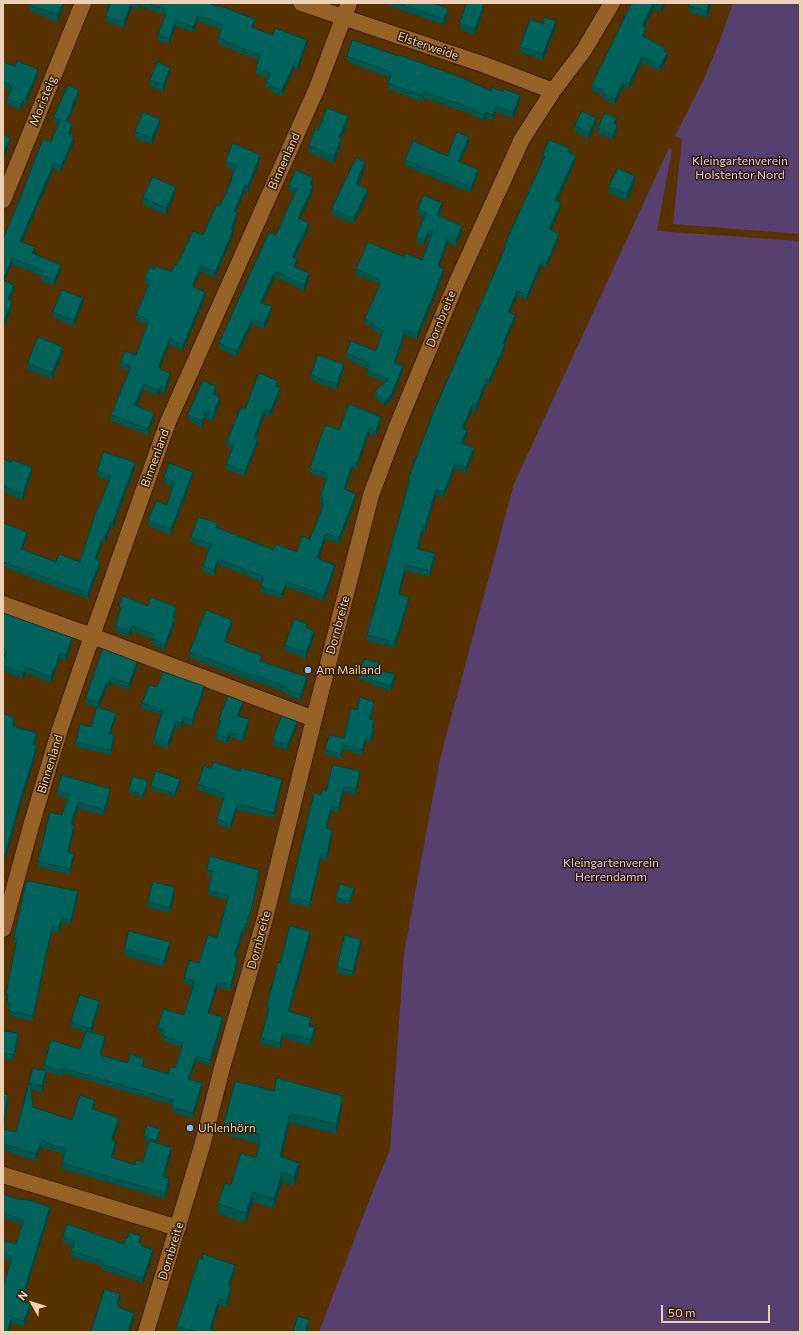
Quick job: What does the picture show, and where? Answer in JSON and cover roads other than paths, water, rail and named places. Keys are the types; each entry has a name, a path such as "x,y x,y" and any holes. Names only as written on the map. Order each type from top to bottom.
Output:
{"street":[{"name":"Moristeig","path":"3,200 84,3"},
{"name":"Elsterweide","path":"301,3 347,10 553,91"},
{"name":"Dornbreite","path":"146,1332 202,1146 222,1068 265,918 371,495 397,426 456,284 522,139 553,91 584,50 612,3"},
{"name":"Binnenland","path":"3,929 31,826 59,732 168,422 317,88 347,10"},
{"path":"3,604 314,720"},
{"path":"3,1175 178,1228"}],"place":[{"name":"Am Mailand","path":"308,670"},
{"name":"Uhlenhörn","path":"190,1128"}],"park label":[{"name":"Kleingartenverein Holstentor Nord","path":"740,168"},
{"name":"Kleingartenverein Herrendamm","path":"611,870"}]}
